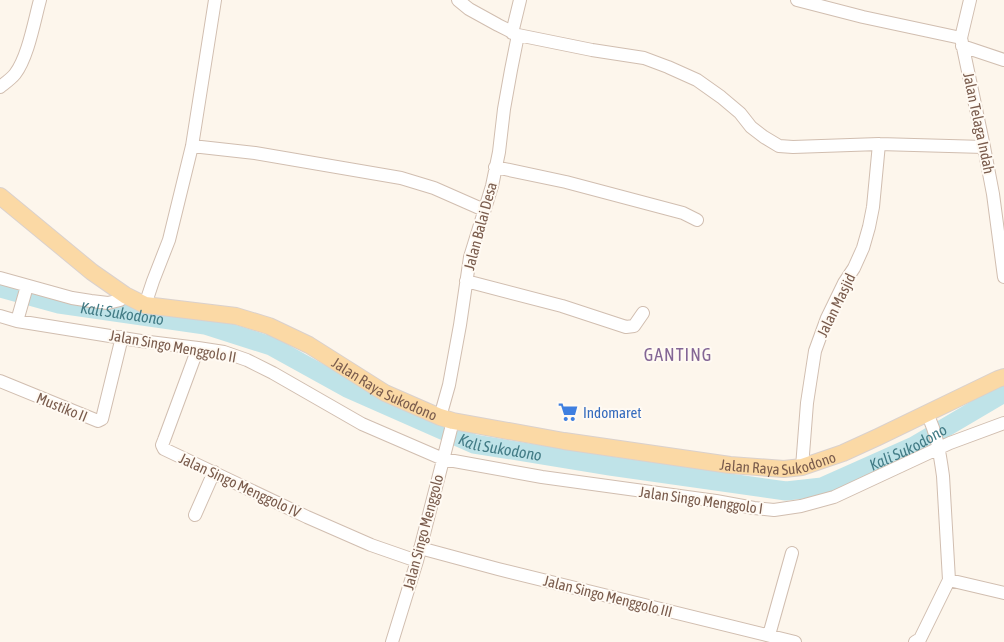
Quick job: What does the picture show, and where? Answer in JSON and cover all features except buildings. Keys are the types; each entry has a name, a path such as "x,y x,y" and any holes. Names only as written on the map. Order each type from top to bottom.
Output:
{"main road":[{"name":"Jalan Raya Sukodono","path":"0,196 92,272 125,296 146,305 236,316 269,326 309,345 385,393 448,421 730,465 784,469 802,467 843,453 928,416 1004,377"}],"street":[{"path":"0,87 12,77 20,66 40,0"},
{"path":"146,305 169,240 192,146 216,0"},
{"path":"458,0 515,34 592,50 644,58 697,80 740,114 751,127 779,146 879,144 984,147"},
{"name":"Jalan Balai Desa","path":"448,421 449,385 466,280 470,257 492,186 520,0"},
{"path":"797,0 962,42 1004,60"},
{"name":"Jalan Telaga Indah","path":"970,0 962,42 993,194 1004,277"},
{"name":"Jalan Masjid","path":"802,467 807,403 814,351 827,318 863,248 873,207 879,144"},
{"path":"192,146 255,153 401,178 434,188 484,210"},
{"path":"495,167 566,182 683,213 697,220"},
{"path":"0,278 72,298 108,303 120,300 125,296"},
{"path":"466,280 562,306 626,327 634,326 643,313"},
{"path":"17,319 27,287"},
{"name":"Jalan Singo Menggolo II","path":"0,316 140,341 224,352 247,360 273,373 362,424 444,456"},
{"name":"Mustiko II","path":"0,381 100,421 102,420 122,337"},
{"name":"Jalan Singo Menggolo IV","path":"198,348 162,445 164,449 307,517 371,545 419,554"},
{"path":"922,641 948,580 943,476 938,447 928,416"},
{"name":"Jalan Singo Menggolo","path":"392,642 419,554 444,456 448,421"},
{"name":"Jalan Singo Menggolo I","path":"444,456 542,478 774,510 801,506 834,496 938,447 1004,423"},
{"path":"195,515 214,472"},
{"path":"769,635 792,553"},
{"name":"Jalan Singo Menggolo III","path":"419,554 498,569 795,642"},
{"path":"948,580 1004,593"}],"waterway":[{"name":"Kali Sukodono","path":"0,288 59,304 205,325 271,346 347,388 474,444 786,491 822,487 914,446 1004,393"}],"place":[{"name":"Indomaret","path":"568,412"}],"district":[{"name":"GANTING","path":"678,354"}]}
